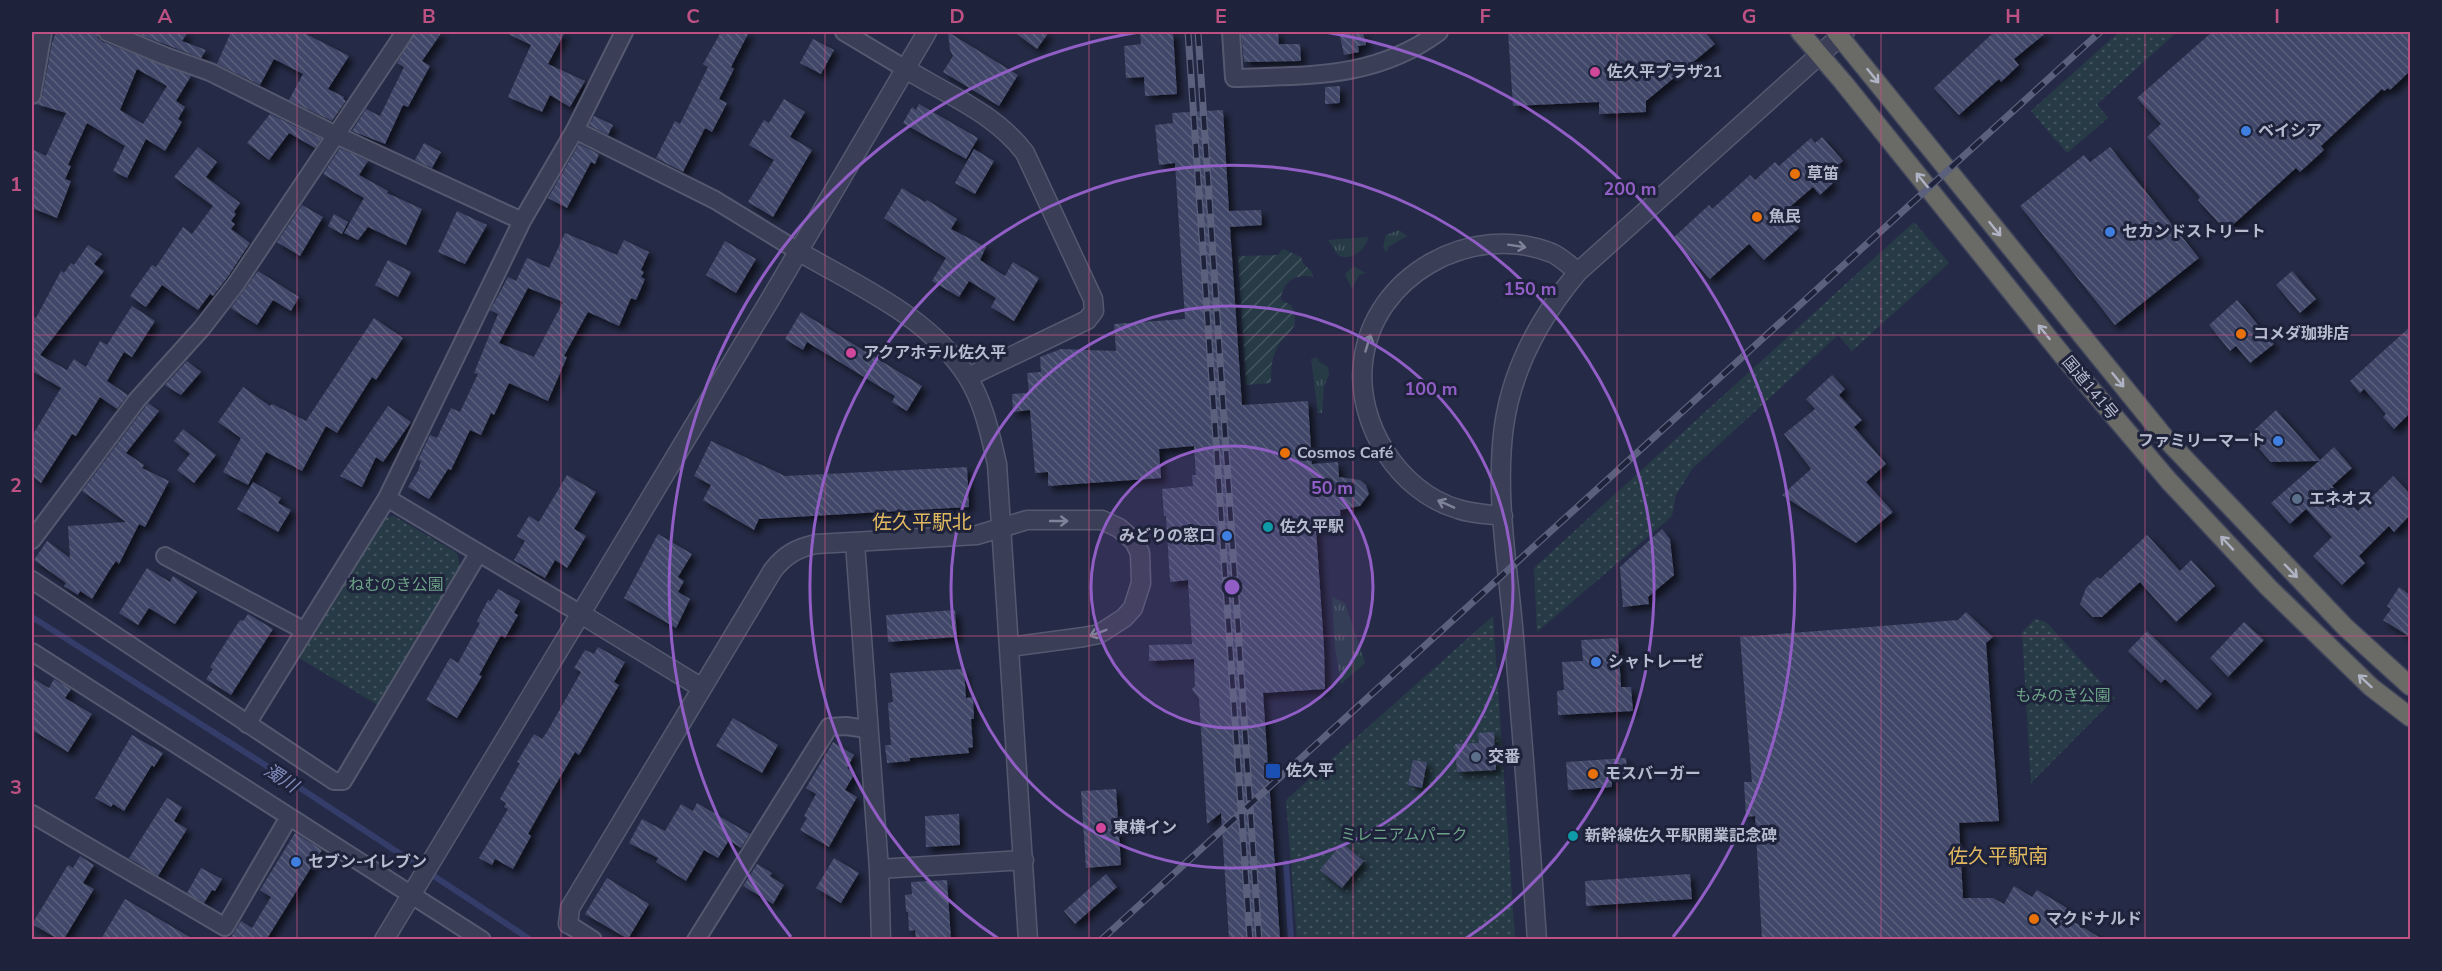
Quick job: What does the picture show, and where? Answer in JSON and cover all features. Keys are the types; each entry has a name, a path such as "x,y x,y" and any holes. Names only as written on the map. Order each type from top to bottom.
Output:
{"highway":[{"name":"国道141号","path":"1800,32 1843,81 2063,356 2162,472 2269,588 2371,687 2410,717"},
{"name":"国道141号","path":"1840,33 2166,439 2345,627 2410,686"}],"street":[{"path":"32,95 44,32"},
{"path":"107,32 210,72 336,135 522,221"},
{"path":"32,540 137,400 202,328 236,284 405,32"},
{"path":"247,724 387,498 522,221 574,130 624,32"},
{"path":"844,32 993,120 1016,141 1025,153 1093,299 1094,311 1087,320 968,377"},
{"path":"384,939 581,614 927,32"},
{"path":"1231,32 1234,78 1329,74 1372,66 1405,53 1439,32"},
{"path":"1537,939 1529,816 1503,516 1504,426 1512,392 1524,357 1543,318 1578,272 1819,55 1840,33"},
{"path":"574,130 715,200 907,316 941,343 968,377 981,405 997,464 1028,939"},
{"path":"1503,516 1458,510 1442,503 1413,484 1385,452 1372,430 1364,383 1363,364 1366,347 1373,329 1392,297 1420,269 1453,251 1486,243 1515,244 1554,254 1578,272"},
{"path":"387,498 702,688"},
{"path":"593,939 568,924 570,908 773,570 786,555 816,544 977,535 1002,530 1027,520 1102,520 1112,523 1128,535 1140,553 1141,583 1133,608 1113,626 1084,638 1010,647"},
{"path":"855,543 879,869 881,939"},
{"path":"32,580 334,781 343,781 478,554"},
{"path":"165,556 305,631"},
{"path":"32,652 289,817 413,889 482,939"},
{"path":"696,939 829,727 846,726 867,729"},
{"path":"32,814 225,927 289,817"},
{"path":"879,869 1024,860"}],"green space":[{"path":"2119,32 2177,32 2097,104 2108,118 2067,153 2031,111"},
{"path":"1914,222 1949,263 1852,351 1838,335 1692,469 1676,495 1672,516 1537,632 1534,568"},
{"path":"1399,230 1407,236 1388,247 1387,252 1383,248 1386,235"},
{"path":"1368,237 1367,242 1357,254 1347,257 1338,255 1328,240"},
{"path":"1283,249 1301,257 1313,277 1301,276 1291,280 1284,288 1281,300 1291,305 1295,320 1294,326 1280,342 1275,352 1271,383 1246,385 1238,256 1278,255"},
{"path":"1354,266 1365,273 1359,275 1352,289 1345,274"},
{"path":"1317,357 1319,362 1328,367 1329,375 1324,385 1322,413 1318,413 1311,359"},
{"name":"ねむのき公園","path":"394,516 457,553 460,567 378,705 299,658 382,518"},
{"path":"1332,597 1345,603 1365,663 1341,684 1335,647"},
{"name":"ミレニアムパーク","path":"1493,616 1515,939 1297,939 1286,800"},
{"name":"もみのき公園","path":"2035,619 2046,622 2115,698 2031,783 2022,632"}],"building":[{"path":"56,32 97,32 98,38 103,42 191,76 176,101 185,107 178,119 182,122 165,151 146,139 127,178 113,171 125,146 87,123 68,165 71,166 65,179 71,181 57,218 32,208 32,149 46,156 66,113 36,104 42,97","holes":["137,69 167,86 143,124 120,110"]},
{"path":"133,32 188,32 182,41 206,50 201,58"},
{"path":"231,32 302,32 349,56 328,89 344,97 346,101 332,121 289,100 303,74 274,59 260,85 217,64"},
{"path":"415,32 442,32 422,61 430,66 408,107 403,105 385,144 352,131 366,109 380,116 404,67 397,63"},
{"path":"504,32 565,32 548,64 585,81 570,107 550,95 542,112 508,97 531,45"},
{"path":"721,32 749,32 731,67 734,69 719,99 727,103 712,132 705,128 683,172 656,158 675,121 680,124 708,67 703,64"},
{"path":"948,32 1018,75 999,106 943,72 953,56"},
{"path":"1014,32 1049,32 1037,49"},
{"path":"1140,32 1173,32 1177,94 1145,96 1144,77 1126,78 1124,46 1141,44"},
{"path":"1241,32 1278,32 1279,44 1300,44 1301,61 1244,62"},
{"path":"1339,32 1363,32 1366,45 1358,46 1359,52 1344,55"},
{"name":"佐久平プラザ21","path":"1508,32 1705,32 1715,44 1646,101 1646,112 1599,114 1599,102 1513,106"},
{"path":"1994,32 2047,32 2014,59 2019,65 2001,82 1999,79 1959,115 1934,88"},
{"name":"ベイシア","path":"2212,32 2410,32 2410,71 2390,90 2382,89 2321,146 2324,150 2300,172 2296,168 2226,231 2198,200 2200,197 2147,137 2161,124 2137,98"},
{"path":"813,39 834,50 821,74 800,63"},
{"path":"1340,86 1340,103 1325,104 1325,87"},
{"path":"784,99 805,112 790,137 812,150 773,217 748,202 774,160 749,145 764,120 769,123"},
{"path":"919,104 978,138 966,159 903,123 912,107 916,110"},
{"path":"1223,110 1229,211 1261,210 1262,225 1230,227 1242,405 1308,401 1312,464 1338,462 1339,477 1360,480 1366,485 1369,494 1360,506 1340,510 1341,527 1316,529 1325,689 1263,693 1280,939 1229,939 1221,813 1207,824 1199,699 1192,689 1195,686 1194,659 1149,661 1149,645 1192,644 1188,580 1170,582 1162,489 1193,486 1192,475 1196,475 1194,446 1159,449 1161,478 1048,486 1048,472 1035,473 1030,410 1013,412 1012,394 1029,393 1027,373 1041,372 1040,357 1061,349 1116,351 1114,324 1185,319 1175,163 1159,165 1155,125 1173,123 1172,113"},
{"path":"270,114 321,139 315,148 289,133 269,160 247,143"},
{"path":"594,116 613,125 608,135 589,125"},
{"path":"1822,137 1843,161 1827,175 1833,183 1820,195 1813,187 1784,212 1799,228 1764,260 1749,244 1710,279 1673,238 1709,205 1712,209 1750,175 1755,180 1775,162 1779,166 1811,138 1815,143"},
{"path":"424,143 441,152 432,168 415,160"},
{"path":"579,144 599,154 595,164 591,162 567,208 548,198"},
{"path":"198,147 217,162 206,177 240,203 234,212 236,214 231,221 235,224 231,229 250,243 227,278 213,296 210,294 198,310 162,285 146,307 130,296 152,265 156,267 183,227 192,234 213,206 174,177"},
{"name":"セカンドストリート","path":"2110,147 2199,258 2115,325 2020,206 2084,155 2090,162"},
{"path":"340,148 368,161 359,175 388,191 387,193 422,209 406,245 368,227 358,240 344,233 364,198 323,174"},
{"path":"974,149 994,161 975,194 955,183"},
{"path":"902,188 925,202 927,200 957,219 951,229 986,247 980,260 1005,276 1013,262 1039,278 1014,321 991,307 996,298 969,281 959,297 932,281 946,258 884,218"},
{"path":"302,205 323,217 300,256 277,242"},
{"path":"457,211 487,225 465,264 438,252"},
{"path":"334,214 348,222 342,234 328,226"},
{"path":"565,233 617,255 624,240 649,252 641,270 644,272 641,277 645,279 636,300 631,298 619,326 588,312 564,356 567,357 548,401 509,383 494,415 491,413 481,435 470,430 451,470 448,469 429,499 408,487 418,471 421,461 418,460 430,435 437,438 451,408 460,412 478,374 474,373 498,314 490,310 508,277 516,281 527,258 549,268","holes":["528,288 563,302 534,357 499,343"]},
{"path":"725,241 756,259 736,293 706,275"},
{"path":"88,245 102,254 94,264 104,271 40,355 67,370 74,359 86,367 100,341 107,345 132,306 155,321 132,357 124,352 107,381 128,395 117,409 100,397 76,436 72,434 41,483 32,476 32,436 61,388 32,371 32,316 36,318 61,271 64,273 71,263 74,265"},
{"path":"388,260 411,272 398,297 375,285"},
{"path":"258,271 299,297 291,311 273,300 257,325 231,308"},
{"path":"2292,271 2316,299 2300,313 2276,285"},
{"name":"コメダ珈琲店","path":"2237,300 2274,344 2250,363 2236,346 2230,351 2209,325"},
{"path":"801,312 922,386 907,411 892,402 895,396 807,342 803,350 785,339"},
{"path":"374,318 403,338 376,380 372,377 337,433 326,426 302,471 266,452 248,485 223,472 241,438 218,422 243,387 270,406 272,404 306,421"},
{"path":"2410,327 2410,413 2394,429 2383,417 2386,414 2364,389 2360,393 2350,381"},
{"path":"187,361 201,372 181,395 165,385"},
{"path":"1832,375 1845,389 1839,395 1862,420 1854,427 1886,464 1866,482 1893,512 1856,543 1782,495 1811,469 1784,434 1815,409 1806,399"},
{"path":"148,403 159,411 126,453 144,465 142,468 169,481 145,527 139,524 119,564 116,561 92,599 80,591 78,595 64,586 66,583 34,560 47,541 70,558 68,526 126,522 82,491"},
{"path":"388,406 411,422 383,462 376,457 362,487 340,476"},
{"path":"2276,410 2320,460 2334,447 2352,468 2332,486 2358,511 2393,476 2410,494 2410,515 2394,532 2389,526 2359,556 2365,563 2342,585 2313,556 2332,537 2306,509 2290,524 2271,503 2319,461 2271,462 2248,436"},
{"path":"183,429 216,455 194,483 177,470 190,454 174,441"},
{"path":"711,441 785,476 967,467 969,507 759,519 754,530 703,500 711,485 694,476"},
{"path":"567,475 596,492 574,529 586,536 567,568 555,560 545,578 514,560 525,541 517,536 529,516 539,522"},
{"path":"253,482 281,498 278,503 291,510 278,532 237,509"},
{"path":"1662,529 1670,539 1674,575 1648,597 1649,604 1623,607 1620,567"},
{"path":"658,534 692,554 678,577 684,581 678,592 690,599 676,628 624,598"},
{"path":"2147,535 2180,571 2191,560 2215,586 2176,622 2140,582 2102,617 2093,617 2080,604 2086,588 2097,577 2100,579"},
{"path":"147,568 170,582 173,576 197,592 175,624 149,608 138,625 119,613"},
{"path":"2399,587 2410,595 2410,637 2383,620 2391,609 2387,606"},
{"path":"498,589 520,601 514,613 518,615 505,638 501,635 479,675 482,676 457,718 426,700 450,658 458,663 480,623 477,621 488,600 491,601"},
{"path":"955,610 957,637 888,642 886,615"},
{"path":"1966,612 1993,637 1986,643 1999,821 1959,823 1963,898 1993,898 2004,904 2014,886 2032,897 2037,890 2067,908 2063,915 2102,939 1762,939 1755,816 1746,817 1744,782 1752,782 1740,637 1958,620"},
{"path":"248,614 273,629 231,695 206,679 213,669 210,667 240,620 243,621"},
{"path":"2244,622 2264,640 2228,677 2210,658"},
{"path":"2147,631 2212,694 2197,710 2165,679 2161,683 2128,651"},
{"path":"1618,638 1621,687 1631,687 1633,711 1558,715 1557,691 1564,690 1562,662 1583,661 1581,640"},
{"path":"598,647 625,662 614,682 619,685 579,755 575,752 552,791 528,834 531,836 513,869 495,859 492,865 479,858 508,809 504,807 506,803 500,799 520,763 517,762 534,734 542,739 547,732 581,672 574,668 585,650 594,654"},
{"path":"964,669 966,698 973,697 974,719 971,719 973,747 968,748 969,753 910,758 910,761 887,763 885,745 891,745 888,703 893,702 890,673"},
{"path":"32,678 49,688 54,679 71,689 65,698 92,714 68,752 32,730"},
{"path":"733,718 778,745 762,773 716,746"},
{"name":"交番","path":"1494,732 1496,770 1457,772 1455,744 1479,743 1478,733"},
{"path":"132,735 163,753 154,767 152,765 124,811 113,804 111,807 95,798"},
{"path":"833,742 854,755 847,768 855,773 845,790 857,797 829,847 800,830 807,818 804,816 816,794 806,788"},
{"name":"モスバーガー","path":"1626,758 1627,774 1611,775 1612,787 1568,790 1566,762"},
{"path":"1413,760 1427,762 1422,788 1408,785"},
{"name":"東横イン","path":"1116,789 1121,865 1086,868 1081,791"},
{"path":"167,798 182,807 174,821 187,829 158,876 129,858"},
{"path":"697,803 750,834 741,848 729,840 718,858 704,850 686,881 656,862 658,858 629,843 642,819 665,831 681,804 693,811"},
{"path":"959,814 960,845 926,847 925,816"},
{"path":"295,833 322,850 268,937 273,939 230,939 241,921 252,928 271,897 260,890"},
{"path":"1342,843 1364,861 1342,888 1320,870"},
{"path":"80,856 94,865 83,883 94,889 64,939 58,939 32,924 68,865 73,868"},
{"path":"834,858 859,873 841,903 816,888"},
{"path":"757,864 772,873 770,876 784,885 773,904 743,886"},
{"path":"201,868 222,879 204,903 187,893"},
{"path":"1106,874 1117,887 1075,924 1064,911"},
{"path":"1690,874 1692,899 1586,906 1585,881"},
{"path":"607,878 649,904 628,939 585,914"},
{"path":"947,880 951,939 916,939 915,930 909,931 908,912 906,912 905,895 912,894 911,882"},
{"path":"125,899 193,939 101,939"}],"waterway":[{"name":"濁川","path":"32,617 259,761 531,940"},
{"path":"1286,863 1291,940"}],"railway":[{"path":"1188,32 1250,940"},
{"path":"1198,32 1259,940"},
{"path":"1101,940 2100,32"}],"place":[{"name":"佐久平プラザ21","path":"1595,72"},
{"name":"ベイシア","path":"2246,131"},
{"name":"草笛","path":"1795,174"},
{"name":"魚民","path":"1757,217"},
{"name":"セカンドストリート","path":"2110,232"},
{"name":"コメダ珈琲店","path":"2241,334"},
{"name":"アクアホテル佐久平","path":"851,353"},
{"name":"ファミリーマート","path":"2278,441"},
{"name":"Cosmos Café","path":"1285,453"},
{"name":"エネオス","path":"2297,499"},
{"name":"佐久平駅","path":"1268,527"},
{"name":"みどりの窓口","path":"1227,536"},
{"name":"シャトレーゼ","path":"1596,662"},
{"name":"交番","path":"1476,757"},
{"name":"佐久平","path":"1273,771"},
{"name":"モスバーガー","path":"1593,774"},
{"name":"東横イン","path":"1101,828"},
{"name":"新幹線佐久平駅開業記念碑","path":"1573,836"},
{"name":"セブン-イレブン","path":"296,862"},
{"name":"マクドナルド","path":"2034,919"}],"district":[{"name":"佐久平駅北","path":"922,522"},
{"name":"佐久平駅南","path":"1998,856"}]}
